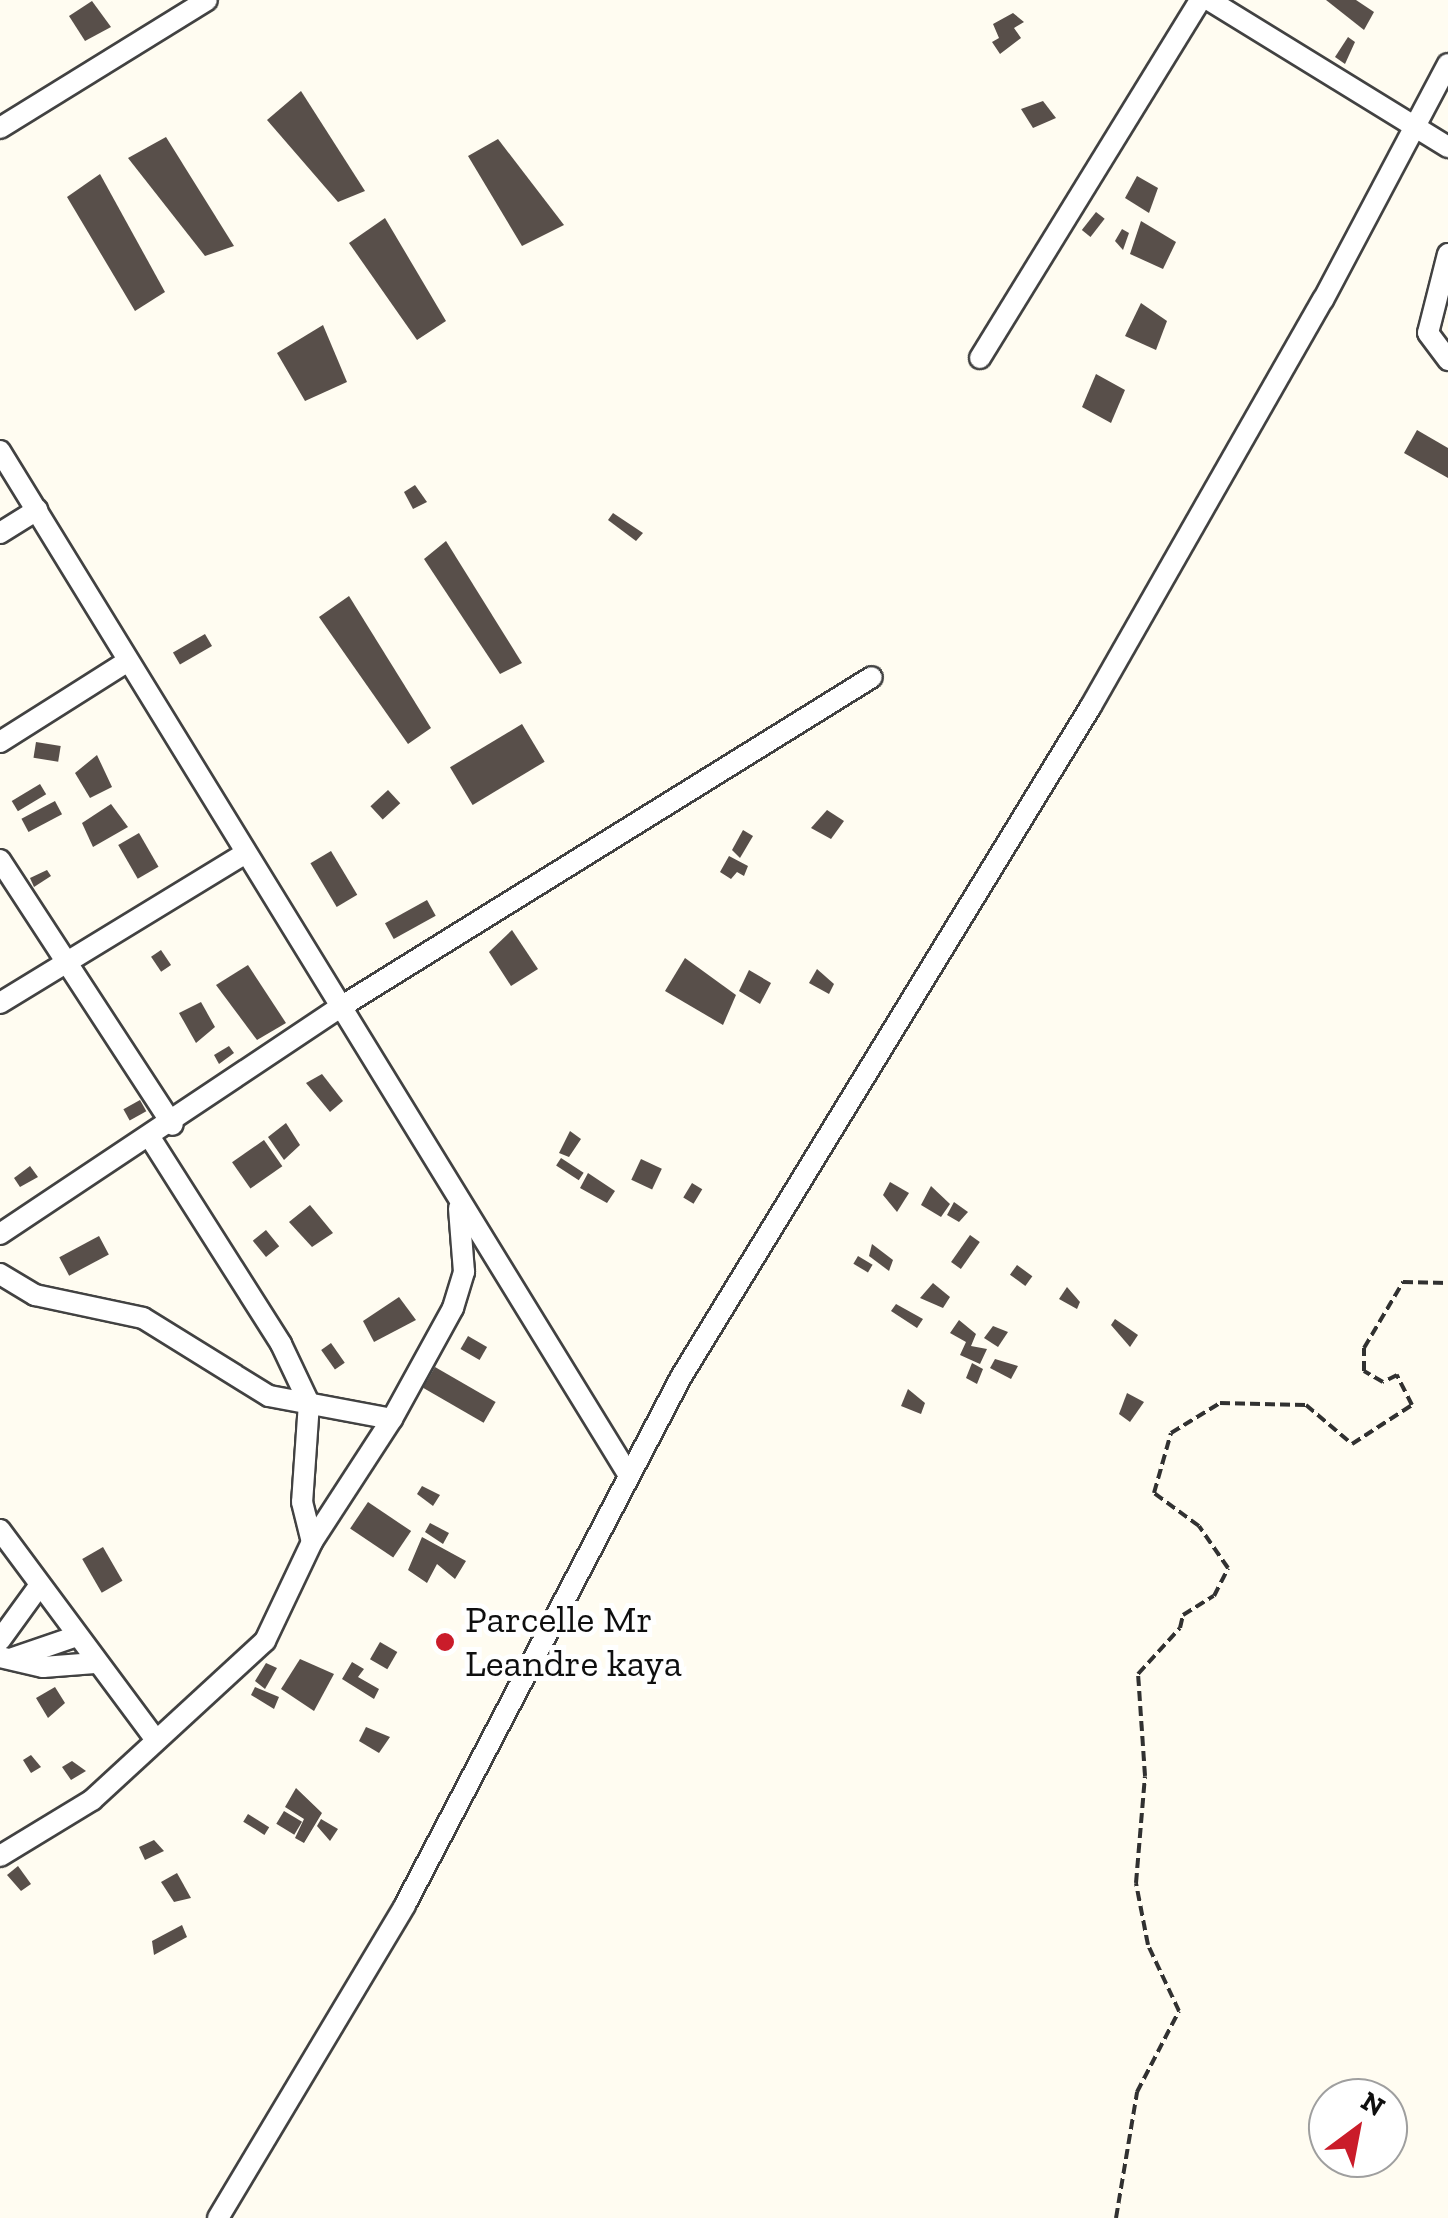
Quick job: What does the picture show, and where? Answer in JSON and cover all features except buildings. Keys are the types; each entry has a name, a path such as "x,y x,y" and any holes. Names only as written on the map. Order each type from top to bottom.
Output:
{"street":[{"path":"0,128 206,0"},
{"path":"980,358 1200,0"},
{"path":"1209,0 1448,148"},
{"path":"218,2218 406,1905 627,1472 1091,706 1448,64"},
{"path":"1414,126 1448,131"},
{"path":"1448,254 1428,333 1448,360"},
{"path":"0,451 627,1472"},
{"path":"0,533 37,510"},
{"path":"0,742 128,660"},
{"path":"0,1234 173,1125 339,1008 872,677"},
{"path":"0,1003 244,854"},
{"path":"0,860 64,964 173,1125"},
{"path":"151,1139 281,1344 308,1403 302,1502 312,1542"},
{"path":"0,1856 92,1800 154,1737 265,1642 312,1542 392,1419 452,1308 464,1272 458,1201"},
{"path":"0,1274 34,1295 143,1318 246,1385 308,1403 392,1419"},
{"path":"0,1530 95,1663 154,1737"},
{"path":"4,1652 40,1585"},
{"path":"4,1652 76,1636"},
{"path":"4,1652 43,1667 95,1663"}],"path":[{"path":"1116,2218 1136,2092 1179,2011 1148,1944 1136,1883 1145,1776 1138,1674 1180,1628 1183,1615 1214,1596 1228,1568 1198,1526 1154,1493 1171,1433 1220,1403 1306,1405 1352,1444 1412,1405 1397,1375 1383,1382 1364,1372 1364,1348 1403,1282 1448,1283"}],"place":[{"name":"Parcelle Mr Leandre kaya","path":"445,1642"}]}
